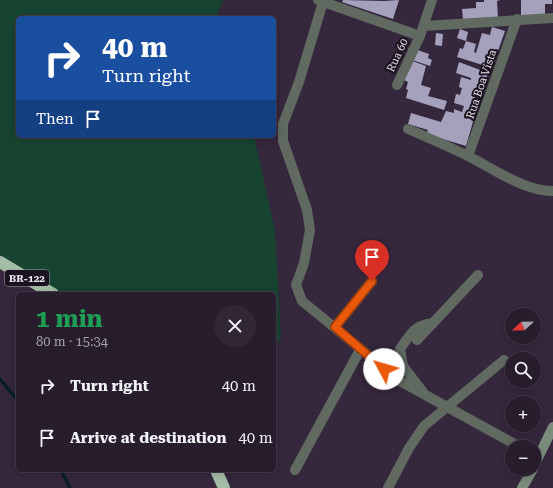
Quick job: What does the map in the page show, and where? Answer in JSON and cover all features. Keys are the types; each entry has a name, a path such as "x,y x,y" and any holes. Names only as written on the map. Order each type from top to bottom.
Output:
{"highway":[{"name":"BR-122","path":"0,262 50,292"},
{"path":"217,472 224,488"}],"street":[{"name":"Rua 60","path":"397,85 420,36 432,0"},
{"name":"Rua 60","path":"320,1 420,36"},
{"path":"320,1 299,82 282,131 307,210 310,230 304,263 296,285 298,294 302,300 400,382 507,440"},
{"path":"424,26 517,19 553,18"},
{"name":"Rua Boa Vista","path":"468,156 517,19"},
{"path":"408,129 468,156 517,181 547,191 553,191"},
{"path":"417,340 478,275"},
{"path":"335,327 372,281"},
{"path":"426,397 403,366 400,357 400,349 416,328 422,324 434,323"},
{"path":"295,470 360,350"},
{"path":"388,488 409,448 424,426 446,406 504,360"},
{"path":"541,450 553,427"},
{"path":"522,488 528,476"}],"green space":[{"path":"0,0 223,0 217,16 16,16 16,138 254,138 275,230 281,338 276,345 276,292 59,292 0,255"}],"building":[{"path":"343,0 399,0 393,19 342,2"},
{"path":"484,0 500,0 497,1 498,18 463,19 462,9 476,8 476,2 484,2"},
{"path":"521,0 552,0 552,4 545,4 545,15 521,15"},
{"path":"492,27 505,31 492,68 457,57 460,48 463,49 466,41 476,44 474,52 476,53 482,33 490,35"},
{"path":"460,29 468,32 466,41 457,38"},
{"path":"436,33 443,34 442,46 435,45"},
{"path":"409,47 429,54 428,58 432,60 430,66 406,58"},
{"path":"410,60 426,66 421,85 431,88 428,96 447,101 444,110 406,98 408,82 404,80"},
{"path":"459,62 488,73 482,94 476,92 474,100 479,101 466,146 426,134 428,130 408,124 411,113 441,122 446,111 454,113 454,109 462,112 464,106 454,103 456,94 460,95 462,88 459,87 461,77 471,80 471,78 456,73"}],"waterway":[{"path":"0,379 16,399"},
{"path":"62,472 70,488"}],"route":[{"path":"372,281 335,327 384,369"}]}
